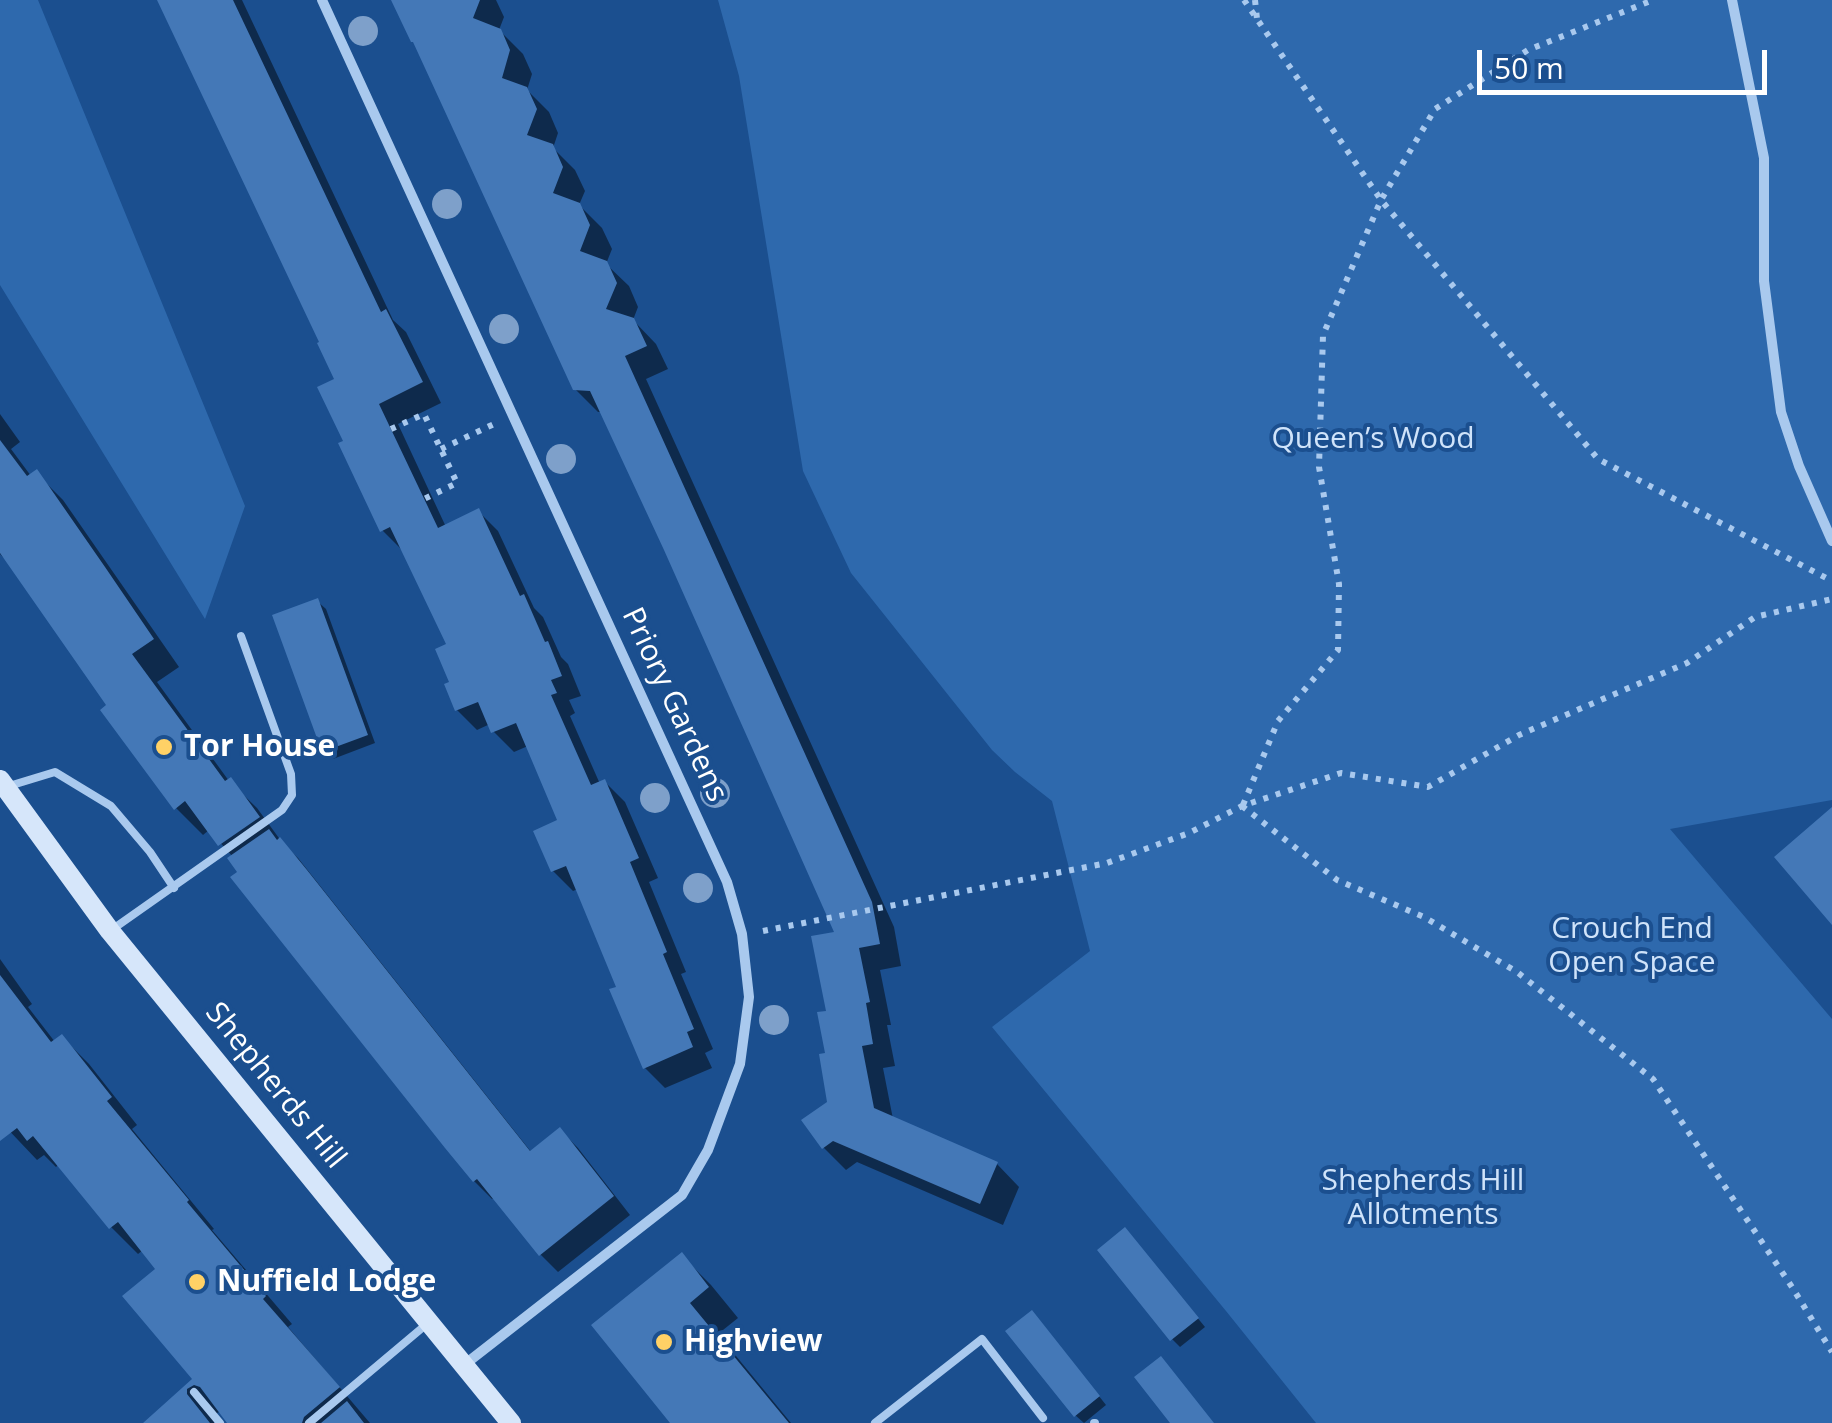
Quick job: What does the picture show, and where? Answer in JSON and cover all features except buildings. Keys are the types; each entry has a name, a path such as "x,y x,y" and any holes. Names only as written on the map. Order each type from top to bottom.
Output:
{"street":[{"name":"Priory Gardens","path":"322,0 727,882 742,934 749,997 740,1064 708,1150 682,1195 464,1364"},
{"path":"1732,0 1764,158 1764,281 1781,412 1799,466 1832,540"},
{"name":"Shepherds Hill","path":"2,784 110,931 510,1423"}],"lane":[{"path":"110,931 282,810 292,795 291,774 241,636"},
{"path":"2,784 56,772 110,806 150,852 174,888"},
{"path":"310,1423 428,1323"},
{"path":"875,1423 982,1339 1044,1418"},
{"path":"194,1392 220,1423"}],"path":[{"path":"1244,0 1380,200 1598,459 1832,581"},
{"path":"1255,0 1258,20"},
{"path":"1242,806 1278,721 1338,650 1339,584 1319,467 1323,335 1380,200 1435,109 1528,50 1653,0"},
{"path":"391,429 424,414 457,483 424,499"},
{"path":"440,449 474,433"},
{"path":"771,929 1107,863 1189,832 1242,806 1341,773 1428,788 1518,735 1687,663 1755,617 1832,599"},
{"path":"1242,806 1338,880 1424,917 1516,972 1653,1079 1832,1352"}],"green space":[{"path":"0,0 38,0 245,506 205,619 0,285"},
{"name":"Queen’s Wood","path":"718,0 1832,0 1832,800 1670,829 1832,1019 1832,1423 1316,1423 992,1027 1090,951 1052,801 992,750 851,573 803,471 739,76"}],"place":[{"name":"Tor House","path":"164,747"},
{"name":"Nuffield Lodge","path":"197,1282"},
{"name":"Highview","path":"664,1342"}],"park label":[{"name":"Crouch End Open Space","path":"1632,946"},
{"name":"Shepherds Hill Allotments","path":"1423,1198"}]}
